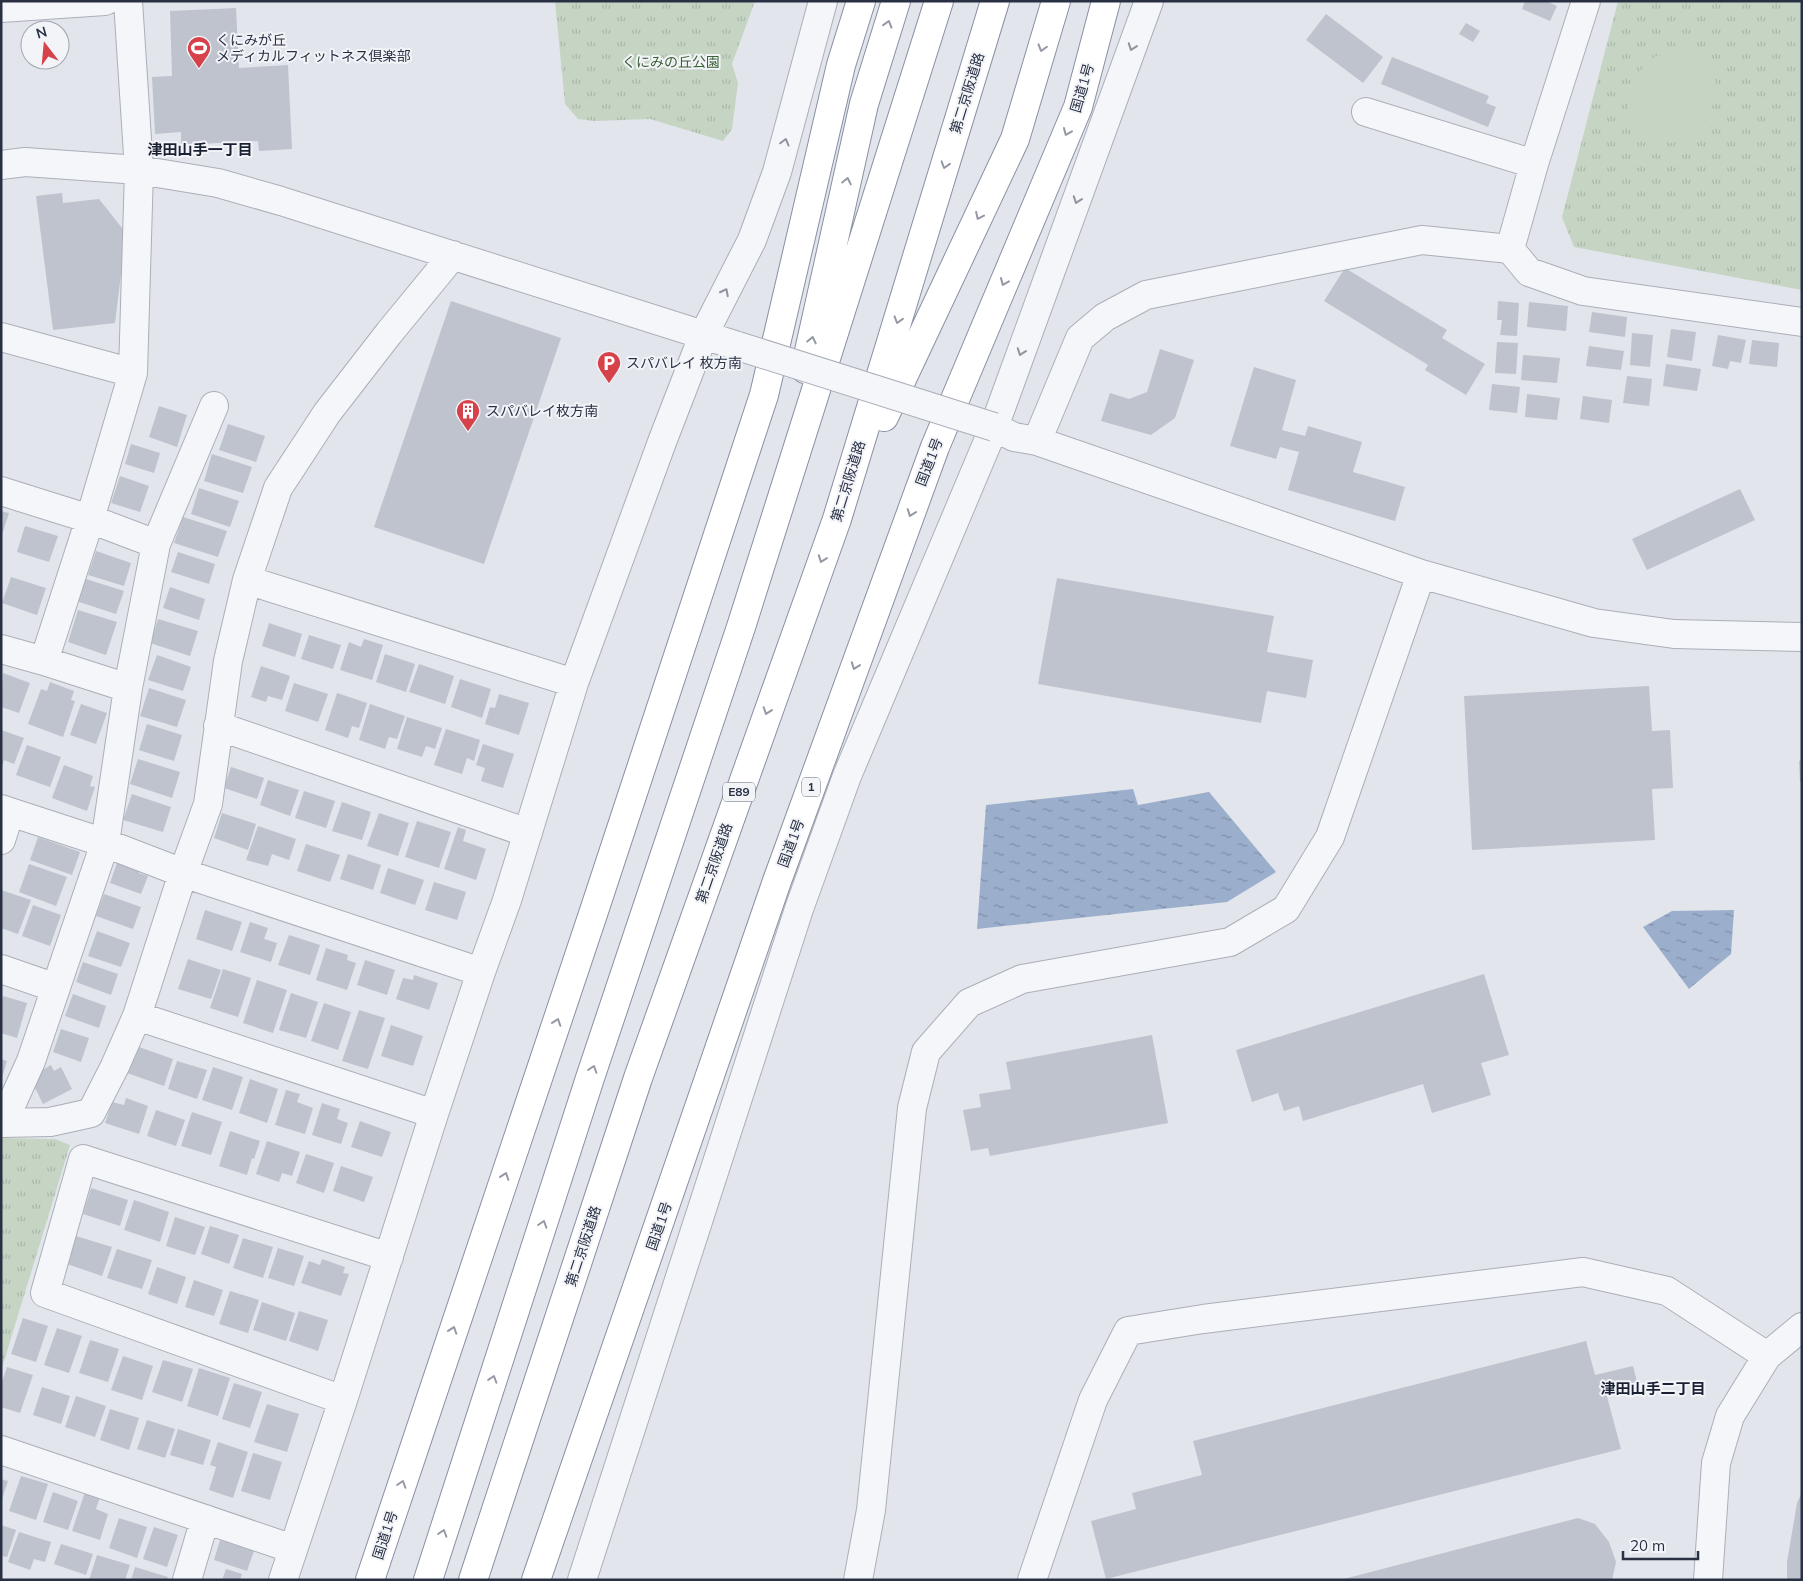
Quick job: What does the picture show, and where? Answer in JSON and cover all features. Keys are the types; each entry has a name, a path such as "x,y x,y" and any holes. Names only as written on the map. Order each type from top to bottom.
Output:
{"highway":[{"name":"国道1号","path":"370,1580 588,930 764,395 841,64 861,1"},
{"path":"767,541 864,104 896,1"},
{"path":"428,1580 590,1078 740,627 939,1"},
{"name":"第二京阪道路","path":"473,1580 638,1078 837,519 996,1"},
{"path":"837,519 1015,140 1056,1"},
{"name":"国道1号","path":"536,1580 781,871 934,447 1078,107 1106,1"}],"street":[{"path":"1,8 105,1"},
{"path":"44,661 90,519 133,373 140,170 128,1"},
{"path":"283,1580 343,1400 434,1114 507,900 574,683 703,336 752,240 777,172 823,1"},
{"path":"582,1580 805,891 847,776 994,427 1149,1"},
{"path":"1510,249 1534,164 1586,1"},
{"path":"1366,112 1534,164"},
{"path":"1,165 25,162 140,170 218,183 281,201 994,427 1014,437 1037,441 1421,574 1594,623 1674,634 1802,637"},
{"path":"1037,441 1080,338 1105,317 1146,295 1422,240 1510,249 1529,272 1583,291 1802,322"},
{"path":"214,406 156,544 128,688 105,843 31,1061 2,1123 50,1122 91,1113 115,1066 137,1016 183,873 208,804 228,661 247,580 278,488 333,406 389,333 453,255"},
{"path":"1,336 133,373"},
{"path":"1,491 90,519 156,544"},
{"path":"858,1580 871,1510 912,1108 926,1052 969,1004 1022,979 1230,942 1286,909 1330,837 1421,574"},
{"path":"247,580 574,683"},
{"path":"1,649 128,688"},
{"path":"218,726 528,833"},
{"path":"1,840 6,811 105,843 183,873 481,972"},
{"path":"1,969 56,988"},
{"path":"137,1016 434,1114"},
{"path":"343,1400 45,1293 83,1159 389,1257"},
{"path":"1032,1580 1093,1400 1128,1331 1203,1318 1583,1272 1667,1291 1767,1356"},
{"path":"1708,1580 1716,1463 1730,1416 1767,1356 1802,1327"},
{"path":"1,1450 293,1548"},
{"path":"187,1580 205,1519"}],"green space":[{"name":"くにみの丘公園","path":"555,1 755,1 732,64 738,83 732,129 723,141 650,119 595,121 578,119 565,104"},
{"path":"1618,1 1802,1 1802,290 1574,247 1562,217"},
{"path":"1685,52 1703,60 1715,78 1718,95 1701,127 1688,138 1671,143 1652,139 1639,129 1629,112 1626,92 1634,76 1656,56"},
{"path":"1,1138 55,1139 70,1145 1,1371"}],"water":[{"path":"1133,789 1138,805 1209,792 1276,872 1227,902 977,929 986,805"},
{"path":"1734,910 1731,954 1689,989 1643,927 1672,911"}],"building":[{"path":"1525,1 1546,1 1557,6 1550,21 1522,9"},
{"path":"236,8 239,68 288,65 292,149 259,151 258,141 181,145 181,132 155,134 152,77 172,76 170,11"},
{"path":"1326,14 1383,57 1363,83 1306,40"},
{"path":"1466,23 1480,31 1473,42 1459,34"},
{"path":"1392,57 1489,96 1486,103 1496,107 1488,127 1381,84"},
{"path":"62,193 63,203 99,199 126,233 115,323 53,330 36,196"},
{"path":"1345,268 1447,330 1442,338 1485,364 1466,395 1425,370 1428,365 1324,301"},
{"name":"スパバレイ枚方南","path":"451,301 561,338 484,564 374,527"},
{"path":"1498,301 1519,303 1517,336 1500,335 1502,320 1497,320"},
{"path":"1529,302 1568,306 1566,331 1527,327"},
{"path":"1592,312 1627,317 1625,337 1589,332"},
{"path":"1671,329 1696,332 1692,361 1667,357"},
{"path":"1632,333 1653,335 1650,367 1630,365"},
{"path":"1718,335 1746,340 1741,363 1730,361 1728,369 1712,366"},
{"path":"1752,340 1779,343 1777,367 1749,364"},
{"path":"1497,342 1518,343 1516,374 1495,373"},
{"path":"1589,346 1624,351 1621,370 1586,366"},
{"path":"1160,349 1194,360 1175,418 1151,435 1101,421 1110,393 1129,399 1147,392"},
{"path":"1523,355 1560,358 1557,383 1521,380"},
{"path":"1666,364 1701,369 1697,391 1663,386"},
{"path":"1254,367 1296,380 1282,430 1305,436 1308,426 1362,442 1353,472 1405,487 1395,521 1288,490 1299,452 1280,447 1276,459 1230,446"},
{"path":"1627,376 1652,379 1649,406 1623,403"},
{"path":"1492,384 1520,387 1517,413 1489,410"},
{"path":"1527,394 1560,398 1557,420 1525,417"},
{"path":"1583,396 1612,400 1609,423 1580,419"},
{"path":"159,406 187,415 177,447 149,437"},
{"path":"228,424 265,436 256,462 219,450"},
{"path":"131,444 160,453 154,473 125,464"},
{"path":"212,454 252,467 243,493 204,481"},
{"path":"120,476 149,486 140,512 111,503"},
{"path":"199,488 239,501 230,527 191,514"},
{"path":"1740,489 1755,520 1647,570 1632,539"},
{"path":"1,511 9,513 2,535 1,535"},
{"path":"183,517 227,531 218,557 174,543"},
{"path":"25,526 58,536 49,562 17,552"},
{"path":"96,551 131,563 124,586 88,575"},
{"path":"178,552 215,564 209,584 171,572"},
{"path":"11,577 46,588 37,615 2,603"},
{"path":"83,578 124,591 116,614 76,601"},
{"path":"1057,578 1274,616 1267,652 1313,660 1306,698 1267,691 1261,723 1038,684"},
{"path":"170,587 205,599 199,620 163,608"},
{"path":"78,610 117,622 106,655 68,642"},
{"path":"158,619 198,631 190,656 150,643"},
{"path":"269,623 302,634 295,657 262,646"},
{"path":"309,635 341,645 333,669 301,659"},
{"path":"364,639 383,645 372,680 340,670 349,642 361,647"},
{"path":"385,654 415,664 406,692 376,682"},
{"path":"157,655 191,667 183,691 148,680"},
{"path":"419,664 454,676 445,704 409,692"},
{"path":"261,666 290,676 282,700 268,696 266,702 251,697"},
{"path":"3,673 30,683 19,713 1,707"},
{"path":"460,679 491,689 482,718 451,707"},
{"path":"50,682 74,691 71,700 75,701 63,737 28,724 41,689 47,691"},
{"path":"294,683 328,694 318,722 285,711"},
{"path":"1649,686 1652,731 1670,730 1673,788 1652,789 1655,840 1472,850 1464,696"},
{"path":"149,688 186,700 177,727 140,716"},
{"path":"337,693 367,703 359,728 352,726 348,738 325,730"},
{"path":"499,694 529,703 519,735 485,724 490,707 495,708"},
{"path":"81,704 107,713 96,744 70,735"},
{"path":"370,704 405,716 397,739 389,737 385,749 359,740"},
{"path":"407,717 442,728 435,749 426,746 422,757 397,749"},
{"path":"147,724 182,735 174,761 139,750"},
{"path":"446,729 480,740 474,761 467,758 462,774 434,765"},
{"path":"1,730 24,738 14,764 4,760 2,768"},
{"path":"483,744 514,754 503,788 481,781 485,768 476,765"},
{"path":"27,745 61,757 50,787 16,775"},
{"path":"138,759 180,772 172,798 130,784"},
{"path":"1802,760 1802,782 1800,782 1799,761"},
{"path":"64,765 93,776 90,786 95,787 87,811 52,798"},
{"path":"231,767 264,778 257,799 224,788"},
{"path":"268,780 299,790 290,816 260,805"},
{"path":"304,791 335,801 326,828 295,818"},
{"path":"132,794 171,807 163,832 123,820"},
{"path":"342,802 371,812 362,840 332,831"},
{"path":"222,813 256,824 248,850 214,838"},
{"path":"379,813 409,823 398,856 367,846"},
{"path":"417,821 451,832 439,868 405,857"},
{"path":"258,826 296,839 289,860 272,854 268,866 246,860"},
{"path":"458,827 466,830 463,841 486,849 476,880 444,869"},
{"path":"38,837 80,852 72,875 30,860"},
{"path":"306,844 340,855 330,882 297,871"},
{"path":"348,854 381,865 373,890 340,879"},
{"path":"119,857 142,865 139,873 148,876 141,894 110,883"},
{"path":"29,864 67,877 56,906 19,892"},
{"path":"388,868 424,880 415,905 380,893"},
{"path":"434,882 466,892 457,920 425,910"},
{"path":"1,890 31,900 18,934 1,928"},
{"path":"104,894 141,907 133,929 96,916"},
{"path":"33,905 61,915 50,946 22,936"},
{"path":"205,910 242,922 232,951 196,939"},
{"path":"250,922 268,928 264,939 277,943 271,962 240,952"},
{"path":"97,931 130,943 121,967 88,956"},
{"path":"289,935 320,945 310,975 278,965"},
{"path":"326,948 348,955 347,960 356,963 347,990 316,980"},
{"path":"188,959 221,970 211,999 178,989"},
{"path":"365,960 395,970 387,995 357,985"},
{"path":"83,962 118,974 111,995 76,982"},
{"path":"223,969 251,978 238,1017 210,1008"},
{"path":"1484,974 1509,1055 1481,1063 1491,1095 1432,1113 1423,1084 1303,1121 1299,1106 1284,1111 1278,1093 1252,1102 1236,1050"},
{"path":"414,975 438,983 429,1010 396,999 403,978 413,980"},
{"path":"257,980 287,990 273,1033 243,1023"},
{"path":"291,993 318,1002 306,1038 279,1030"},
{"path":"73,994 106,1006 99,1028 65,1016"},
{"path":"3,996 27,1003 17,1038 1,1033 1,1002"},
{"path":"324,1003 351,1012 338,1050 311,1041"},
{"path":"359,1010 385,1018 368,1069 342,1061"},
{"path":"391,1025 423,1036 413,1066 381,1056"},
{"path":"61,1029 89,1038 81,1062 53,1052"},
{"path":"1152,1035 1168,1123 990,1156 988,1148 971,1151 963,1110 981,1107 979,1094 1011,1089 1006,1062"},
{"path":"136,1046 173,1059 164,1086 127,1073"},
{"path":"1,1059 7,1061 2,1078 1,1078"},
{"path":"177,1061 207,1070 197,1099 168,1089"},
{"path":"51,1065 54,1071 61,1067 72,1089 43,1104 32,1082 38,1079 35,1074"},
{"path":"213,1067 243,1077 232,1110 202,1100"},
{"path":"250,1079 278,1089 267,1123 239,1113"},
{"path":"286,1090 300,1094 297,1102 313,1108 305,1134 275,1125"},
{"path":"126,1098 148,1106 139,1134 105,1123 112,1102 124,1105"},
{"path":"322,1103 340,1109 337,1119 348,1123 341,1144 312,1135"},
{"path":"156,1110 185,1120 176,1146 147,1136"},
{"path":"192,1112 222,1122 211,1155 181,1146"},
{"path":"360,1121 391,1132 382,1157 351,1147"},
{"path":"230,1131 260,1141 247,1175 219,1166"},
{"path":"267,1141 300,1152 292,1176 282,1173 279,1182 256,1174"},
{"path":"306,1154 334,1163 324,1193 296,1183"},
{"path":"341,1166 373,1177 364,1202 333,1191"},
{"path":"91,1188 128,1200 120,1226 83,1214"},
{"path":"134,1200 169,1212 160,1242 124,1230"},
{"path":"175,1217 205,1227 195,1255 166,1246"},
{"path":"210,1226 239,1235 229,1264 201,1254"},
{"path":"76,1236 112,1247 102,1276 67,1264"},
{"path":"243,1238 273,1247 263,1278 233,1268"},
{"path":"278,1248 304,1256 294,1286 268,1278"},
{"path":"117,1249 152,1260 142,1289 107,1278"},
{"path":"322,1259 345,1267 343,1273 349,1274 341,1296 301,1283 309,1261 320,1265"},
{"path":"157,1267 186,1277 177,1304 148,1294"},
{"path":"194,1280 223,1290 214,1316 185,1307"},
{"path":"230,1291 259,1300 248,1333 219,1324"},
{"path":"262,1302 295,1313 286,1341 253,1330"},
{"path":"299,1311 328,1320 318,1351 289,1341"},
{"path":"23,1318 48,1326 36,1362 11,1354"},
{"path":"57,1328 82,1336 69,1373 44,1365"},
{"path":"90,1340 119,1349 108,1382 79,1373"},
{"path":"1586,1341 1595,1375 1633,1366 1637,1382 1605,1389 1621,1449 1106,1579 1091,1521 1136,1509 1132,1493 1202,1475 1193,1441"},
{"path":"123,1356 153,1366 142,1400 111,1390"},
{"path":"163,1360 193,1369 182,1402 152,1392"},
{"path":"7,1367 33,1375 20,1413 1,1407 1,1385"},
{"path":"199,1368 230,1378 218,1416 187,1406"},
{"path":"234,1383 262,1392 250,1428 222,1419"},
{"path":"42,1387 70,1396 61,1424 33,1415"},
{"path":"76,1396 106,1406 95,1437 65,1427"},
{"path":"267,1404 299,1414 287,1452 254,1442"},
{"path":"110,1409 139,1418 129,1450 100,1440"},
{"path":"147,1420 175,1429 165,1458 137,1449"},
{"path":"178,1429 211,1440 203,1465 170,1455"},
{"path":"218,1442 248,1452 233,1498 209,1490 216,1467 210,1465"},
{"path":"253,1453 282,1462 270,1500 241,1491"},
{"path":"21,1476 48,1484 36,1520 9,1511"},
{"path":"1,1479 8,1481 2,1499 1,1499"},
{"path":"86,1489 101,1494 96,1509 108,1514 100,1540 72,1531"},
{"path":"53,1492 78,1501 68,1530 43,1522"},
{"path":"1802,1492 1802,1580 1787,1580 1787,1562 1797,1503"},
{"path":"119,1518 147,1527 137,1558 109,1548"},
{"path":"1578,1518 1595,1524 1609,1542 1616,1562 1612,1580 1340,1580"},
{"path":"1,1525 16,1530 7,1557 1,1556"},
{"path":"154,1527 178,1535 167,1567 143,1559"},
{"path":"19,1532 51,1542 45,1562 34,1559 30,1570 8,1562"},
{"path":"220,1540 254,1551 247,1571 214,1560"},
{"path":"61,1544 93,1554 86,1575 54,1564"},
{"path":"97,1555 130,1565 125,1580 89,1580"},
{"path":"135,1567 168,1577 167,1580 131,1580"},
{"path":"226,1569 242,1574 240,1580 222,1580"}],"place":[{"name":"くにみが丘 メディカルフィットネス倶楽部","path":"199,69"},
{"name":"スパバレイ 枚方南","path":"609,384"},
{"name":"スパバレイ枚方南","path":"468,432"}],"district":[{"name":"津田山手一丁目","path":"200,150"},
{"name":"津田山手二丁目","path":"1653,1389"}]}
